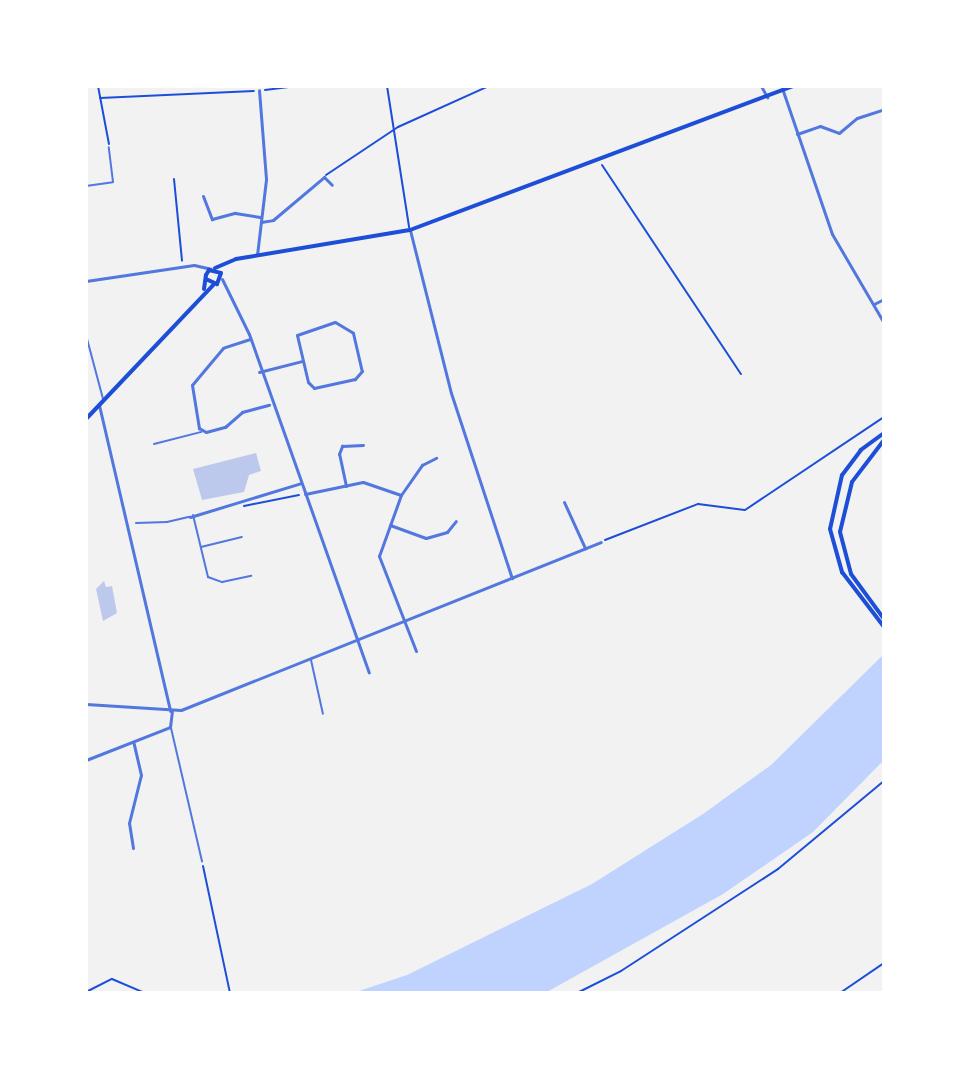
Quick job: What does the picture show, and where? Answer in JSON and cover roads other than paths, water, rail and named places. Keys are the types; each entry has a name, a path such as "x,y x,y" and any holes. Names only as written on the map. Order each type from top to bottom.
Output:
{"main road":[{"path":"204,291 206,277 213,269 234,259 410,230 793,86"},
{"path":"87,417 204,291 222,277 234,259"},
{"path":"213,269 222,277"},
{"path":"206,277 215,284"},
{"path":"884,433 845,469 830,515 839,567 884,619"},
{"path":"884,440 852,482 840,526 848,567 884,627"}],"street":[{"path":"761,86 768,97"},
{"path":"257,255 266,155 259,90"},
{"path":"783,91 832,234 884,323"},
{"path":"797,134 820,126 839,133 857,118 884,109"},
{"path":"86,186 113,182 109,147"},
{"path":"203,196 212,219 235,213 273,220 324,177 332,185"},
{"path":"410,230 451,393 512,578"},
{"path":"194,265 206,277"},
{"path":"86,281 182,266 213,269"},
{"path":"222,277 225,291 250,339 270,404 369,672"},
{"path":"215,284 225,291"},
{"path":"874,304 884,299"},
{"path":"335,322 353,333 362,371 355,379 314,388 302,361 298,333 335,322"},
{"path":"86,335 102,398"},
{"path":"201,432 192,385 223,348 250,339"},
{"path":"259,372 302,361"},
{"path":"154,444 225,427 242,412 270,404"},
{"path":"99,405 171,711 170,727 202,861"},
{"path":"346,486 339,454 342,446 363,445"},
{"path":"416,651 379,559 401,495 422,465 436,458"},
{"path":"305,494 363,482 401,495"},
{"path":"136,523 167,522 301,483"},
{"path":"564,502 585,548"},
{"path":"191,516 208,577 222,582 251,576"},
{"path":"390,525 426,538 447,532 456,521"},
{"path":"200,547 242,537"},
{"path":"86,704 171,711 404,623 601,542"},
{"path":"310,658 323,714"},
{"path":"86,760 134,744 170,727"},
{"path":"133,848 129,823 141,775 134,744"}],"water":[{"path":"884,654 884,760 813,832 723,894 545,993 353,993 407,975 592,884 703,814 771,765"}]}
